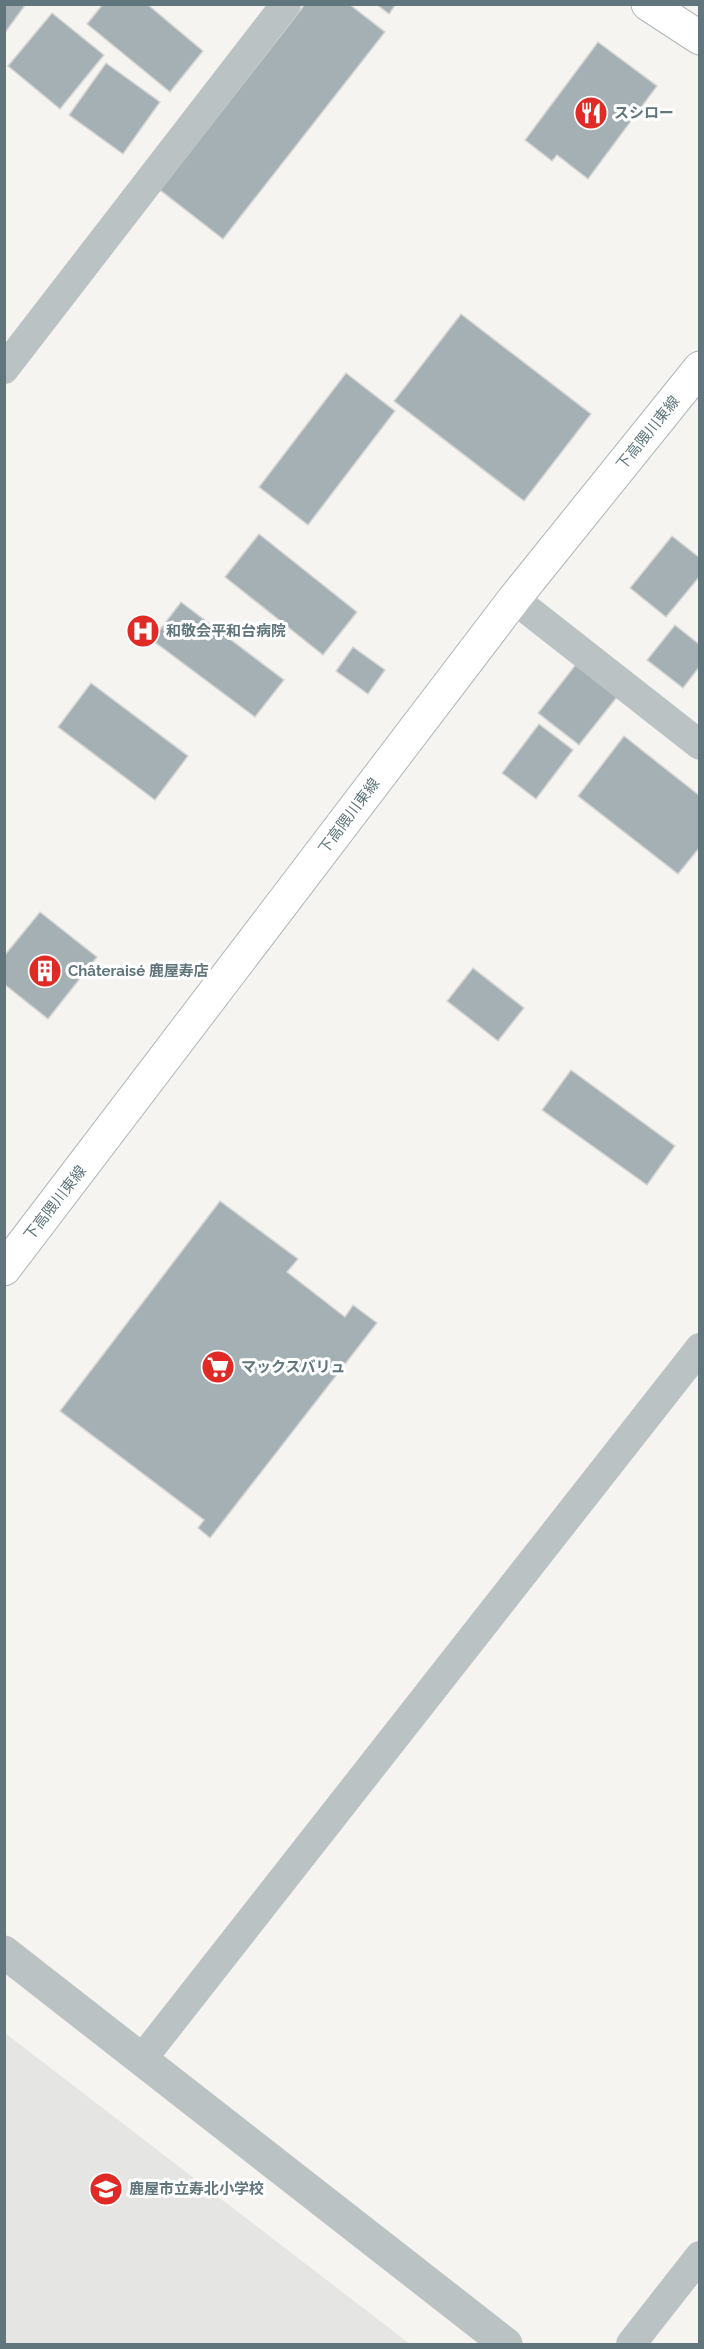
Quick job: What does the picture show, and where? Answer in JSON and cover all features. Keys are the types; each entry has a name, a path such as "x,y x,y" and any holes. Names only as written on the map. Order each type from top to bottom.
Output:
{"main road":[{"path":"648,4 699,38"},
{"name":"下高隈川東線","path":"4,1269 514,599 699,368"}],"street":[{"path":"4,369 286,4"},
{"path":"514,599 699,745"},
{"path":"142,2059 699,1348"},
{"path":"4,1952 506,2344"},
{"path":"631,2344 699,2256"}],"shaded area":[{"name":"鹿屋市立寿北小学校","path":"5,2033 410,2344 5,2344"}],"building":[{"path":"4,4 26,4 4,34"},
{"path":"103,4 147,4 203,51 170,92 87,24"},
{"path":"305,4 349,4 385,32 223,239 160,190"},
{"path":"376,4 396,4 389,14"},
{"path":"52,13 104,55 60,109 8,66"},
{"name":"スシロー","path":"598,42 657,86 588,179 557,155 552,161 525,140"},
{"path":"106,63 160,102 123,154 69,115"},
{"path":"461,314 591,414 524,501 394,401"},
{"path":"346,373 395,411 308,525 259,487"},
{"path":"259,534 357,612 323,655 225,577"},
{"path":"672,536 700,558 700,576 666,617 630,588"},
{"path":"181,602 284,680 255,717 152,640"},
{"path":"675,625 700,645 700,666 683,688 647,660"},
{"path":"353,647 385,670 368,694 336,671"},
{"path":"584,654 625,687 579,745 538,713"},
{"path":"91,683 188,756 155,800 58,727"},
{"path":"539,724 573,750 536,799 502,773"},
{"path":"624,736 700,796 700,847 678,874 578,796"},
{"name":"Châteraisé 鹿屋寿店","path":"40,912 97,957 48,1019 4,984 4,956"},
{"path":"473,968 524,1008 498,1041 447,1001"},
{"path":"571,1070 675,1146 647,1185 542,1110"},
{"name":"マックスバリュ","path":"220,1201 298,1259 287,1272 345,1317 353,1305 377,1323 210,1538 198,1528 204,1520 60,1411"}],"place":[{"name":"スシロー","path":"591,113"},
{"name":"和敬会平和台病院","path":"143,631"},
{"name":"Châteraisé 鹿屋寿店","path":"45,971"},
{"name":"マックスバリュ","path":"218,1367"},
{"name":"鹿屋市立寿北小学校","path":"106,2189"}]}
